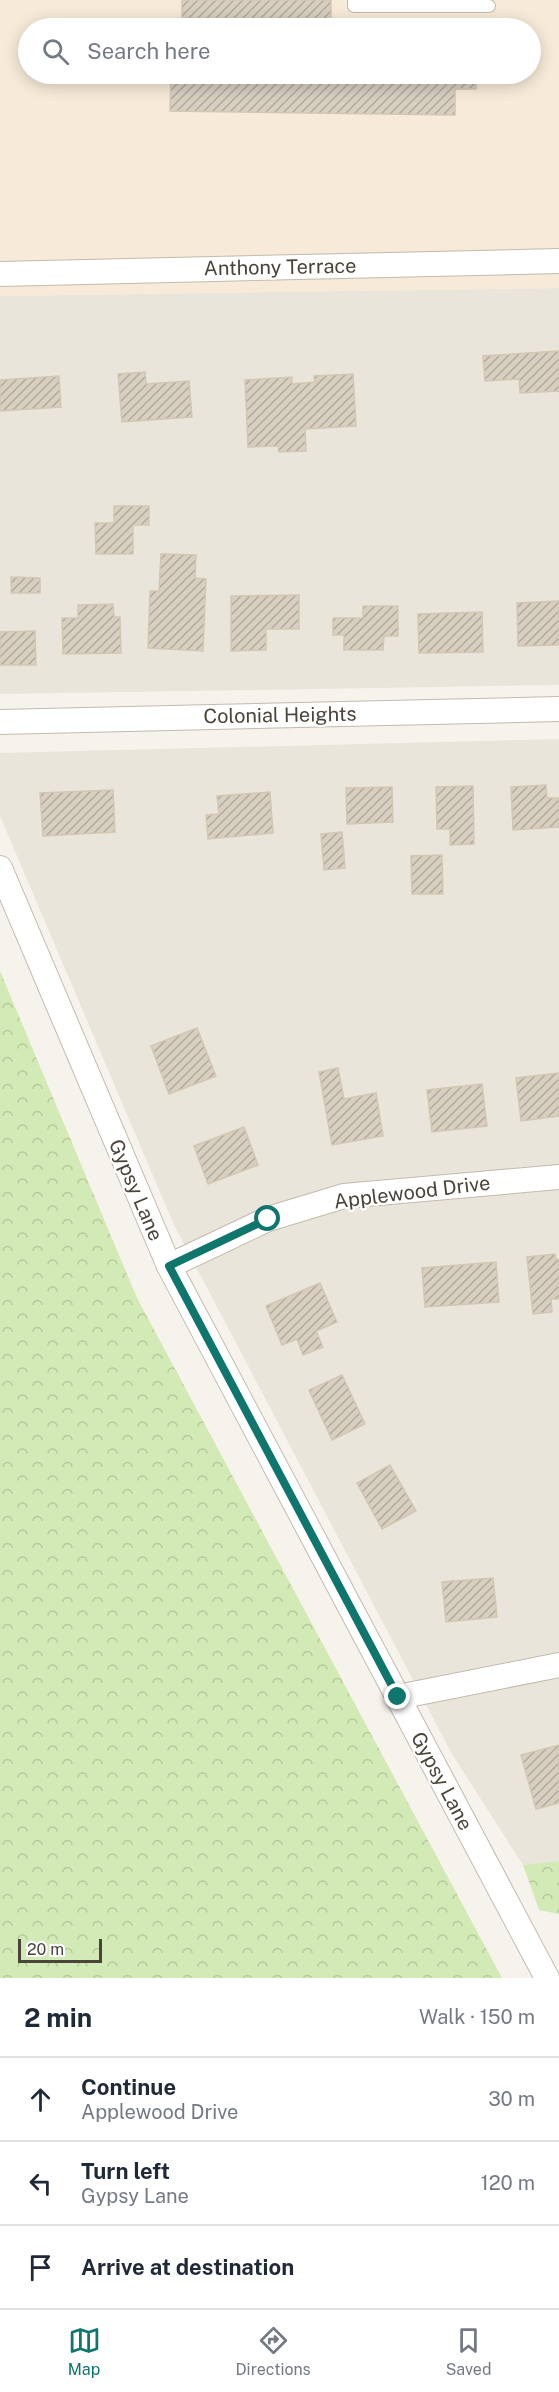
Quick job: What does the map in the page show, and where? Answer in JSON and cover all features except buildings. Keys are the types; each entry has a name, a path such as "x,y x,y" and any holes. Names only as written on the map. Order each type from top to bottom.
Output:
{"street":[{"name":"Anthony Terrace","path":"0,273 559,261"},
{"name":"Colonial Heights","path":"0,722 559,709"},
{"name":"Gypsy Lane","path":"0,868 169,1266 547,1978"},
{"name":"Applewood Drive","path":"169,1266 268,1219 344,1196 559,1177"},
{"path":"398,1697 559,1665"}],"lane":[{"path":"354,0 354,6 489,6"}],"shaded area":[{"path":"0,0 559,0 559,288 0,296"},
{"path":"559,288 559,685 0,694 0,296"},
{"path":"559,739 559,1861 523,1865 452,1754 174,1225 0,816 0,753"}],"green space":[{"path":"0,971 137,1298 502,1978 0,1978"},
{"path":"559,1861 559,1914 539,1910 523,1865"}],"route":[{"path":"268,1219 169,1266 398,1697"}]}
